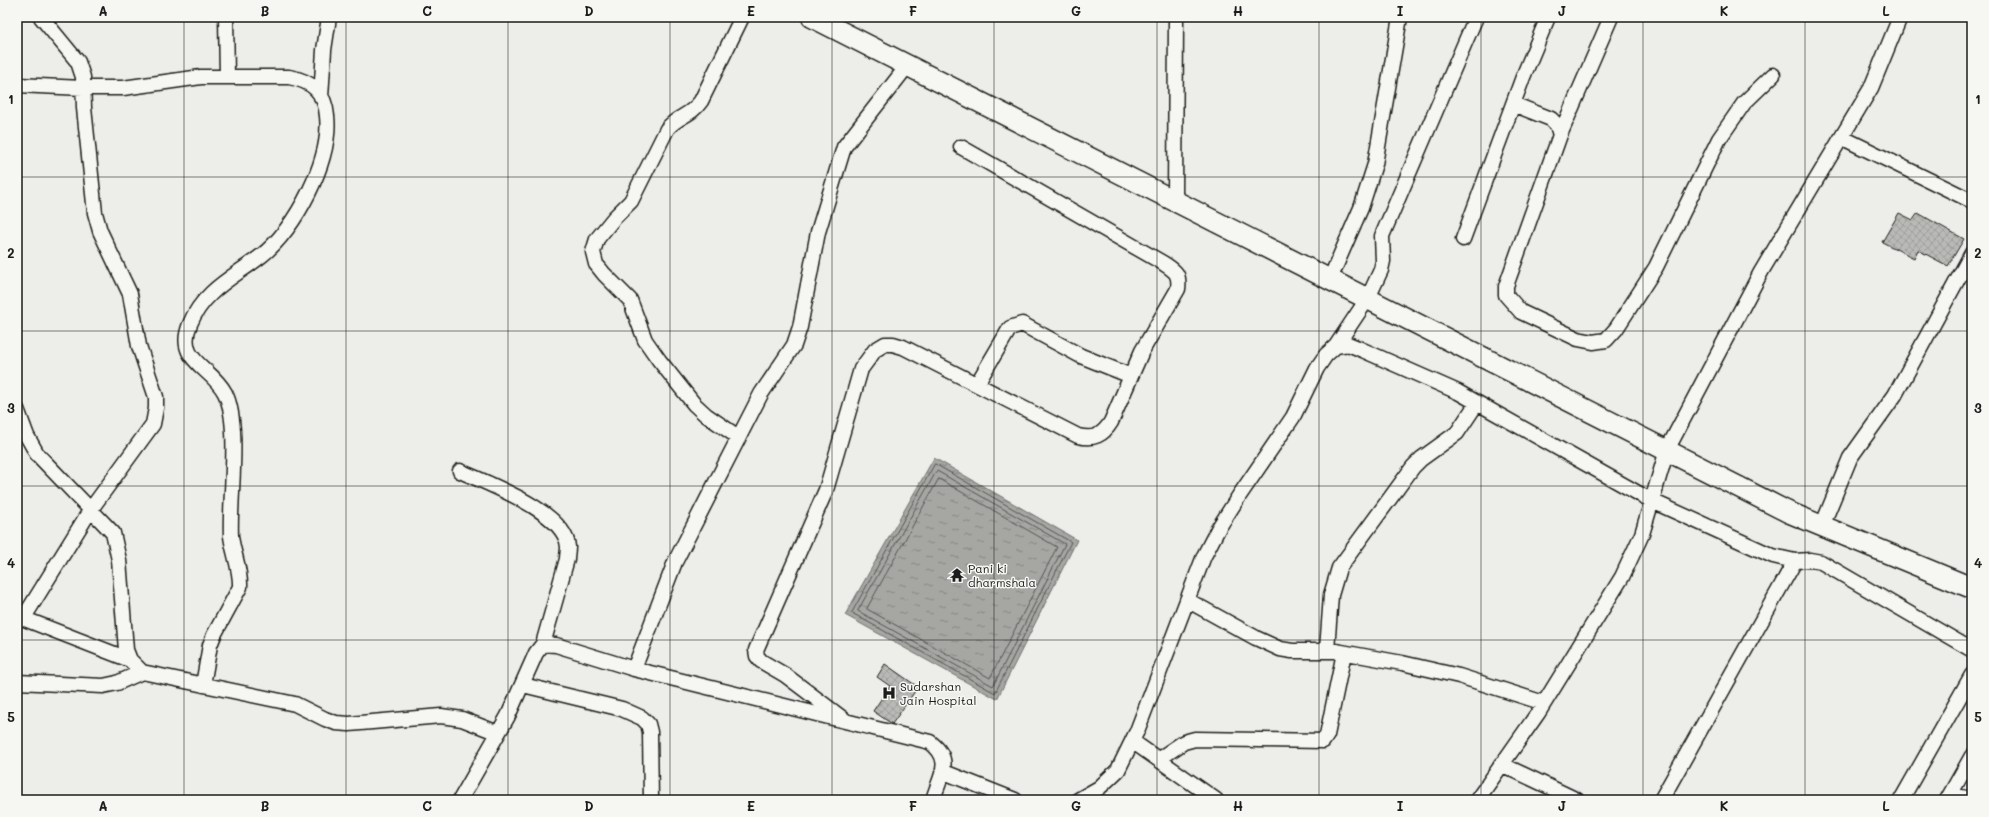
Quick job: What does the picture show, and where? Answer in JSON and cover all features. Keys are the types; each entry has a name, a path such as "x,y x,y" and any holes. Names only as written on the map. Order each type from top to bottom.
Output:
{"main road":[{"path":"812,17 1788,512 1972,588"}],"street":[{"path":"41,17 78,62 82,77 95,213 100,231 130,294 139,346 156,397 156,408 153,424 91,509 20,618 130,660"},
{"path":"226,17 227,76"},
{"path":"321,96 324,50 329,17"},
{"path":"738,437 706,415 694,404 659,360 645,340 630,300 596,264 593,252 597,239 614,218 631,201 667,129 672,123 695,110 701,101 742,17"},
{"path":"1174,200 1176,17"},
{"path":"1330,279 1361,208 1375,164 1400,17"},
{"path":"1078,800 1099,788 1118,770 1132,741 1204,556 1218,529 1239,496 1284,432 1317,368 1326,355 1336,346 1368,298 1381,270 1383,261 1382,236 1476,17"},
{"path":"1463,239 1513,104 1548,17"},
{"path":"1611,17 1560,135 1506,286 1506,295 1521,312 1578,339 1593,342 1606,340 1616,329 1656,267 1719,139 1744,103 1773,75"},
{"path":"1477,800 1544,703 1622,577 1642,534 1667,450 1761,272 1843,138 1871,88 1900,17"},
{"path":"634,669 675,562 761,394 794,345 800,327 818,232 844,147 908,65"},
{"path":"17,84 83,88 123,88 201,77 289,77 303,80 314,86 321,96 327,111 327,141 321,163 309,191 283,233 262,256 215,288 203,300 195,312 185,337 187,349 196,362 217,381 225,393 229,406 232,429 232,539 240,579 240,587 210,645 203,685"},
{"path":"1513,104 1551,119 1557,126 1560,135"},
{"path":"1843,138 1972,201"},
{"path":"846,720 785,675 761,661 757,656 756,650 826,490 861,368 875,350 885,344 893,344 903,347 1078,436 1087,438 1098,436 1105,430 1151,333 1178,289 1179,279 1175,271 961,146"},
{"path":"1822,526 1850,458 1895,395 1972,253"},
{"path":"977,384 1010,328 1022,324 1081,356 1131,376"},
{"path":"1336,346 1348,344 1458,392 1652,501 1773,556 1794,561 1810,560 1826,565 1972,650"},
{"path":"1327,650 1331,595 1339,568 1413,467 1457,433 1477,403"},
{"path":"17,409 25,431 37,454 113,533 116,543 126,650 130,660 142,672 295,704 336,723 349,724 441,716 462,719 498,733"},
{"path":"460,472 537,508 553,521 563,534 568,546 567,559 543,644 536,653 523,685 498,733 460,800"},
{"path":"1661,800 1794,561"},
{"path":"1187,600 1256,638 1280,649 1292,651 1327,650 1402,663 1459,676 1544,703"},
{"path":"543,644 556,645 634,669 846,720 930,742 942,755 944,772 933,800"},
{"path":"1159,759 1184,742 1195,739 1323,741 1328,735 1344,653"},
{"path":"17,682 103,686 117,683 142,672"},
{"path":"1901,800 1972,674"},
{"path":"523,685 622,709 642,718 648,724 650,732 651,800"},
{"path":"1132,741 1216,800"},
{"path":"1972,756 1949,798 1972,799"},
{"path":"1501,764 1577,800"},
{"path":"944,772 1015,800"}],"water":[{"path":"934,458 1077,540 997,699 845,615"}],"building":[{"path":"1899,213 1913,220 1918,213 1964,239 1948,266 1918,250 1914,258 1882,242"},
{"path":"885,664 918,687 892,724 873,711 890,686 877,677"}],"place":[{"name":"Pani ki dharmshala","path":"957,575"},
{"name":"Sudarshan Jain Hospital","path":"889,693"}]}
